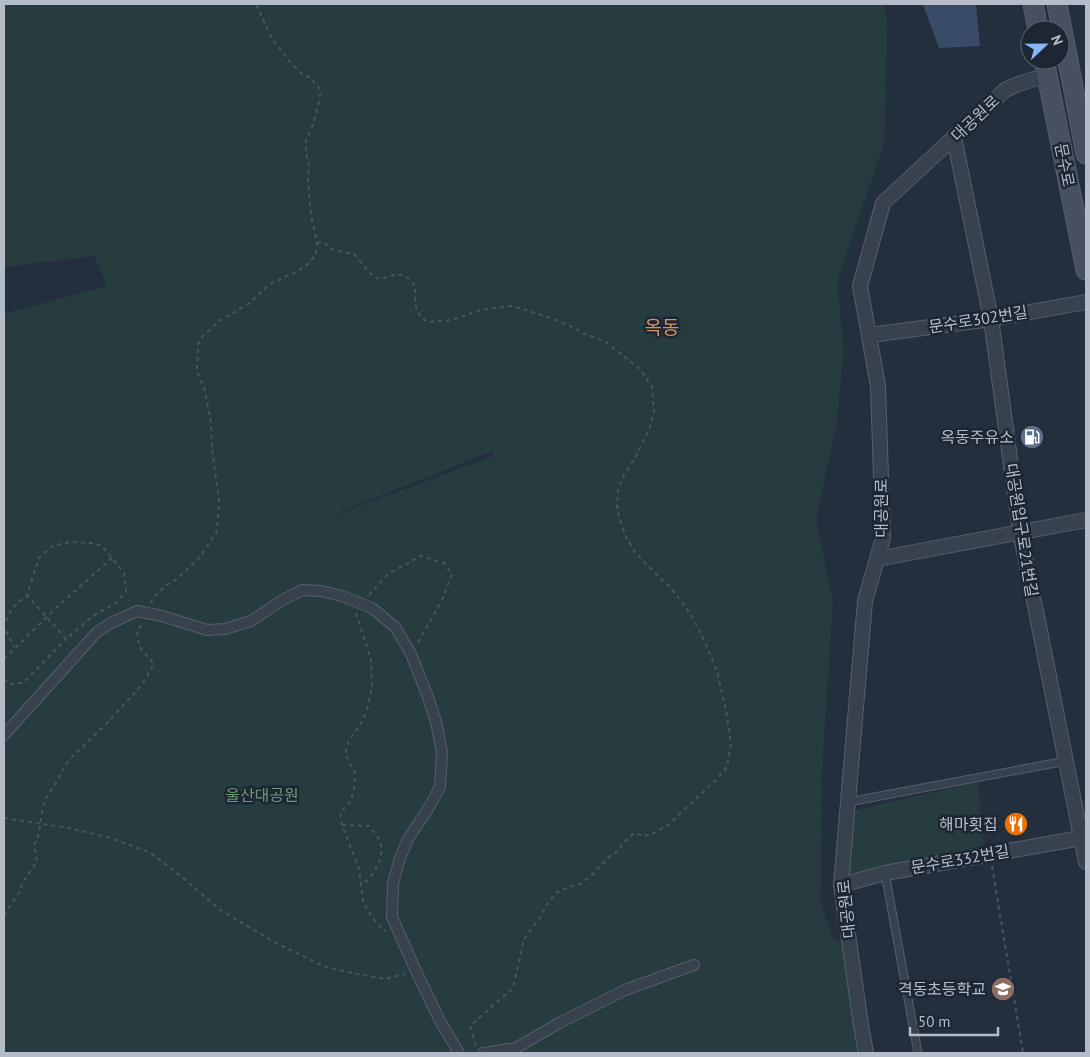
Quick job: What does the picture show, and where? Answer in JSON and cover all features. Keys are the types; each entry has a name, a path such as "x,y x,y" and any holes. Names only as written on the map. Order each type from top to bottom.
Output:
{"main road":[{"path":"1033,4 1036,20"},
{"name":"문수로","path":"1057,4 1078,99 1086,154"},
{"name":"문수로","path":"1046,70 1086,270"}],"street":[{"name":"대공원로","path":"866,1053 841,885 865,601 883,538 878,386 860,286 883,203 1005,90 1028,80 1043,70"},
{"name":"대공원입구로21번길","path":"954,137 991,319 1020,532 1086,862"},
{"name":"문수로302번길","path":"870,335 991,319 1086,302"},
{"path":"877,559 1086,520"},
{"path":"4,734 97,632 137,611 162,616 207,630 225,629 251,621 281,601 302,590 321,591 342,596 372,608 395,627 412,654 436,722 442,753 440,787 428,809 408,838 400,858 393,883 392,917 440,1021 459,1053"},
{"name":"문수로332번길","path":"841,885 885,873 1081,838"},
{"path":"483,1053 516,1048 559,1023 625,990 694,965"}],"lane":[{"path":"847,802 1066,762"},
{"path":"885,873 918,1053"}],"path":[{"path":"4,915 37,861 34,845 38,837 44,802 68,761 141,686 154,664 139,646 138,632 146,619 153,598 200,557 217,531 219,501 212,449 211,423 204,387 197,372 198,344 218,321 250,303 270,284 298,271 309,263 316,254 317,242 308,180 309,166 306,154 306,141 313,124 320,92 317,85 290,62 272,39 256,4"},
{"path":"317,242 325,243 333,250 354,254 370,273 377,278 382,279 397,274 405,276 415,285 415,308 419,315 427,322 451,320 481,310 514,306 548,317 606,342 640,369 652,387 654,411 649,430 623,477 618,490 617,507 619,517 626,537 635,552 668,585 686,608 701,633 717,671 726,710 731,743 727,767 717,779 668,825 652,834 644,836 634,833 623,843 619,850 609,857 586,880 556,893 524,939 513,988 470,1026 478,1053"},
{"path":"4,679 10,684 23,683 66,639 92,616 117,602 126,592 124,573 102,546 91,543 71,542 52,546 39,558 27,595 12,608 6,621"},
{"path":"400,935 384,930 371,916 363,901 359,869 342,825 340,813 350,802 354,790 355,773 345,754 349,740 367,710 372,687 371,660 357,603 388,574 421,556 444,563 452,574 442,600 412,654"},
{"path":"4,659 57,607 112,558"},
{"path":"27,595 66,639"},
{"path":"6,632 14,648"},
{"path":"4,818 69,828 107,837 149,852 182,877 220,910 278,944 324,966 386,979 416,971"},
{"path":"342,825 369,826 379,839 382,854 375,870 361,886"},
{"path":"990,854 1023,1053"}],"green space":[{"name":"울산대공원","path":"4,4 885,4 887,24 884,143 837,282 844,350 836,426 816,520 833,602 822,769 820,900 833,939 841,943 861,1053 4,1053 4,314 107,286 94,256 4,267","holes":["495,450 491,457 338,514"]},
{"path":"978,782 984,850 848,874 856,810"}],"water":[{"path":"923,4 976,4 980,46 939,48"}],"place":[{"name":"옥동주유소","path":"1032,437"},
{"name":"해마횟집","path":"1016,824"},
{"name":"격동초등학교","path":"1003,989"}],"district":[{"name":"옥동","path":"662,327"}]}
